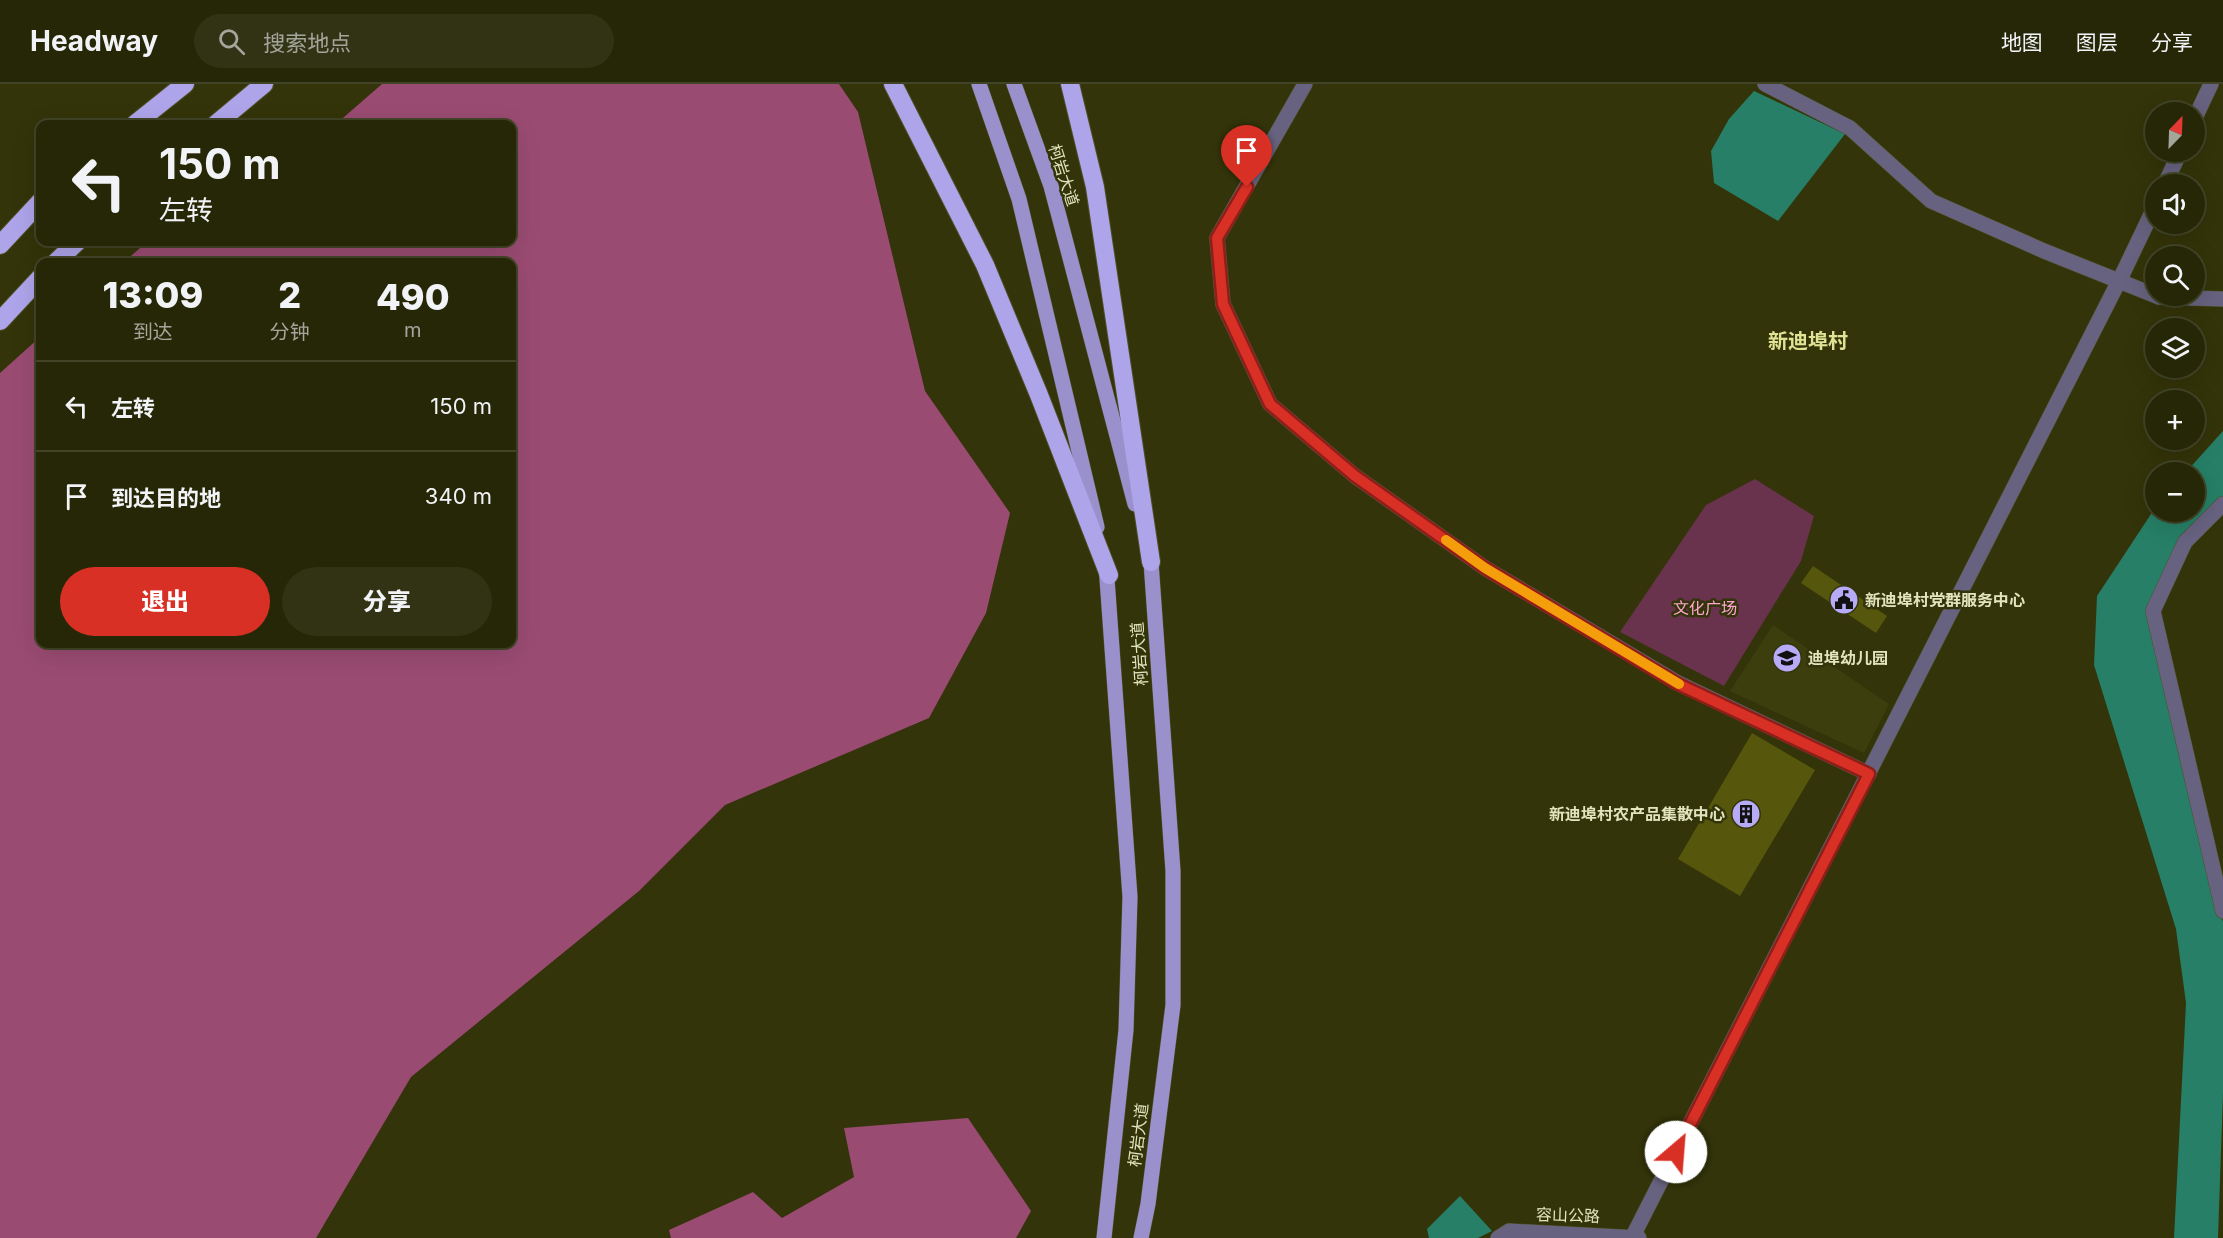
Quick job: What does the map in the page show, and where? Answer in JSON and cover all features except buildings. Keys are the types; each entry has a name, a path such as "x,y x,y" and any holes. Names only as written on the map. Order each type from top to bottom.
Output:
{"highway":[{"path":"140,120 184,84"},
{"path":"221,120 264,84"},
{"path":"893,84 908,108 985,265 1039,395 1109,576"},
{"path":"1070,84 1095,187 1151,562"},
{"path":"0,225 36,205"},
{"path":"0,245 36,207"},
{"path":"60,258 73,246"},
{"path":"0,321 36,282"}],"main road":[{"name":"柯岩大道","path":"979,84 1019,199 1109,576 1130,897 1126,1030 1104,1238"},
{"name":"柯岩大道","path":"1014,84 1051,186 1151,562 1173,871 1173,1005 1141,1238"}],"street":[{"path":"1305,84 1217,238 1223,304 1270,404 1355,476 1485,568 1678,684 1869,774"},
{"path":"1765,84 1850,128 1931,201 2159,297 2223,299"},
{"path":"2202,102 2211,84"},
{"path":"1636,1237 2145,227"},
{"path":"2223,504 2185,542 2154,611 2223,911"},
{"name":"容山公路","path":"1498,1238 1509,1231 1636,1237"}],"shaded area":[{"path":"382,84 839,84 858,112 925,391 1010,513 986,613 929,718 725,805 639,891 411,1077 316,1238 0,1238 0,373 36,341 36,648 516,648 516,258 129,258 142,246 516,246 516,120 341,120"},
{"path":"1754,91 1845,134 1778,221 1714,183 1711,151 1729,119"},
{"path":"2223,431 2223,498 2149,610 2223,922 2223,1093 2218,1238 2174,1238 2186,1003 2176,929 2094,665 2097,596 2146,522 2205,522 2205,462 2195,462"},
{"name":"迪埠幼儿园","path":"1773,625 1889,704 1864,753 1730,691"},
{"path":"968,1118 1031,1211 1016,1238 671,1238 669,1230 753,1192 782,1218 854,1177 844,1128"},
{"path":"1460,1196 1492,1231 1478,1238 1429,1238 1427,1229"}],"green space":[{"name":"文化广场","path":"1755,479 1814,516 1801,561 1724,686 1620,632 1706,505"}],"slow traffic":[{"path":"1446,540 1485,568 1679,684"}],"place":[{"name":"新迪埠村党群服务中心","path":"1844,600"},
{"name":"迪埠幼儿园","path":"1787,658"},
{"name":"新迪埠村农产品集散中心","path":"1746,814"}],"district":[{"name":"新迪埠村","path":"1808,341"}],"route":[{"path":"1247,187 1217,238 1223,304 1270,404 1355,476 1485,568 1678,684 1869,774 1676,1152"}]}
